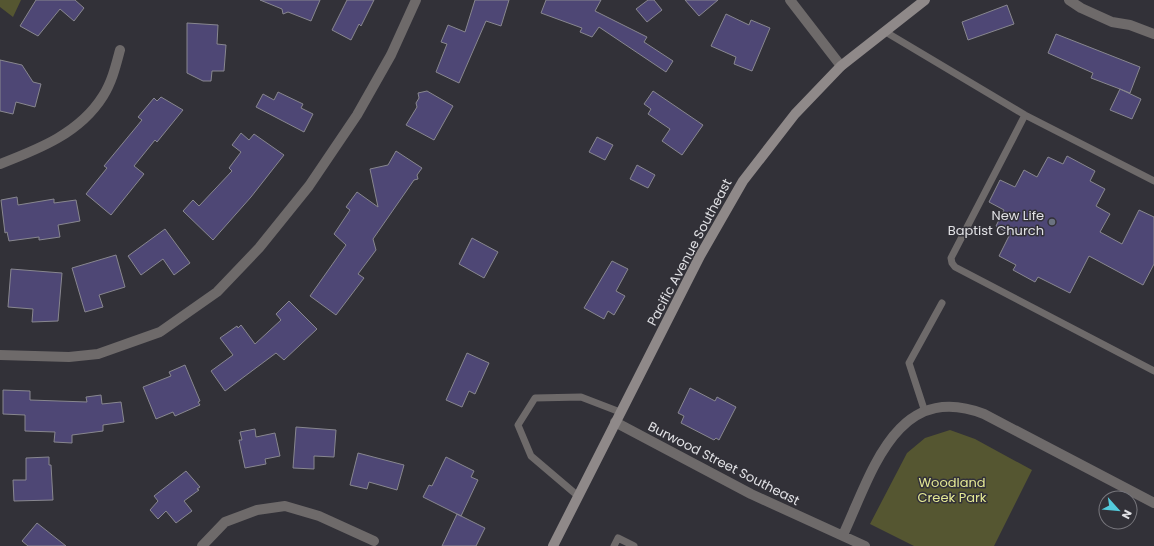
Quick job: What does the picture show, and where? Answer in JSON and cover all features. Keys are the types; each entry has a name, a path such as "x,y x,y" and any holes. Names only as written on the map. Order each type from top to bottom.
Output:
{"main road":[{"name":"Pacific Avenue Southeast","path":"553,546 700,256 743,181 795,114 841,66 920,2"}],"street":[{"path":"0,355 69,357 98,354 160,332 217,292 259,248 309,186 357,115 391,55 416,0"},
{"path":"790,0 841,66"},
{"path":"1069,0 1081,8 1112,22 1130,25 1154,34"},
{"path":"0,164 53,142 90,114 104,95 120,50"},
{"path":"844,535 884,447 896,431 910,419 925,412 949,407 968,408 979,412 1154,503"},
{"name":"Burwood Street Southeast","path":"615,422 751,494 844,535 865,546"},
{"path":"202,546 225,522 257,510 285,506 319,516 374,541"}],"lane":[{"path":"884,31 1025,115 1154,181"},
{"path":"1025,115 951,258 952,263 955,267 1154,371"},
{"path":"925,412 909,363 942,303"},
{"path":"578,496 531,456 518,425 535,398 581,397 620,412"},
{"path":"614,546 618,538 634,546"}],"green space":[{"path":"0,0 21,0 13,17 0,7"},
{"name":"Woodland Creek Park","path":"950,430 975,439 1032,470 994,546 914,546 870,524 907,453 925,438"}],"building":[{"path":"36,0 75,0 84,8 74,21 60,9 38,36 20,26"},
{"path":"260,0 320,0 311,21 288,12 283,14 282,9"},
{"path":"347,0 374,0 361,26 359,24 351,40 332,30"},
{"path":"475,0 509,0 501,26 486,21 459,83 436,72 447,44 441,42 448,25 465,32"},
{"path":"546,0 601,0 595,11 647,37 644,42 673,61 666,72 599,27 592,37 580,32 582,28 541,13"},
{"path":"648,0 654,0 662,10 647,22 636,9"},
{"path":"685,0 718,0 699,16"},
{"path":"1007,5 1014,24 968,40 962,22"},
{"path":"726,14 749,25 751,20 770,28 752,71 734,64 736,57 711,46"},
{"path":"187,23 218,25 217,44 226,45 224,71 212,71 211,81 203,81 187,73"},
{"path":"1056,34 1140,67 1130,93 1091,78 1093,73 1048,53"},
{"path":"0,60 22,65 33,82 41,84 35,107 16,102 13,114 0,111"},
{"path":"1120,89 1141,99 1132,119 1110,110"},
{"path":"427,91 453,106 434,140 406,125 417,107 416,103 419,98 418,93"},
{"path":"653,91 703,125 682,155 662,141 670,129 648,114 651,109 644,104"},
{"path":"278,92 303,104 301,108 313,114 304,132 256,107 263,94 274,100"},
{"path":"161,97 183,110 157,142 155,140 134,166 144,174 111,215 86,194 107,168 104,166 142,120 138,117 154,98 157,101"},
{"path":"241,133 249,140 254,134 284,155 251,197 213,240 183,211 193,200 199,206 232,171 229,168 241,152 232,145"},
{"path":"597,137 613,145 605,160 589,152"},
{"path":"396,151 422,168 417,175 418,179 414,180 373,239 376,250 358,274 364,278 336,315 310,296 346,245 334,234 350,210 346,207 357,192 378,207 370,169 388,165"},
{"name":"New Life Baptist Church","path":"1067,156 1095,171 1090,181 1105,189 1096,206 1110,214 1100,232 1122,244 1139,210 1154,217 1154,264 1143,285 1089,256 1070,293 1038,277 1035,282 1013,270 1016,265 999,256 1010,234 996,226 1004,210 989,202 1000,180 1015,187 1024,170 1037,177 1048,157 1063,164"},
{"path":"637,165 655,175 648,188 630,179"},
{"path":"17,197 18,205 54,199 54,203 76,200 80,221 58,225 60,237 39,240 39,237 9,241 7,232 5,233 1,200"},
{"path":"165,229 190,263 174,275 163,259 141,275 128,256"},
{"path":"472,238 498,252 484,278 459,264"},
{"path":"116,255 125,287 99,295 103,307 85,312 72,268"},
{"path":"612,261 628,269 616,291 625,296 614,315 608,311 604,319 584,308"},
{"path":"11,269 62,273 58,321 32,322 33,309 8,307"},
{"path":"289,301 317,329 284,360 276,353 225,391 211,371 233,355 220,338 237,326 238,328 241,325 255,344 281,320 276,314"},
{"path":"467,353 489,363 475,394 469,391 462,407 446,400"},
{"path":"185,365 200,401 198,402 200,405 175,416 173,412 156,419 143,387 171,376 169,372"},
{"path":"690,388 715,401 717,397 736,407 719,440 716,438 714,440 681,423 684,416 678,413"},
{"path":"3,390 30,391 30,400 87,402 86,397 101,395 102,404 121,402 124,422 103,425 103,431 72,435 72,443 54,442 55,432 25,431 25,415 3,414"},
{"path":"296,427 336,430 334,457 314,456 314,469 293,468"},
{"path":"255,429 256,437 275,433 280,456 265,459 266,464 245,468 239,440 242,440 240,432"},
{"path":"358,453 404,465 397,490 369,482 367,489 350,485"},
{"path":"49,457 49,465 51,465 53,500 14,501 13,480 26,480 26,458"},
{"path":"446,457 474,471 471,477 478,480 461,516 423,497 429,485 432,486"},
{"path":"186,471 200,487 197,489 199,490 184,501 192,511 176,523 166,511 158,519 150,510 158,501 154,496"},
{"path":"457,514 485,528 476,546 442,546"},
{"path":"37,523 66,546 28,546 22,541"}],"place":[{"name":"New Life Baptist Church","path":"1052,222"}]}
